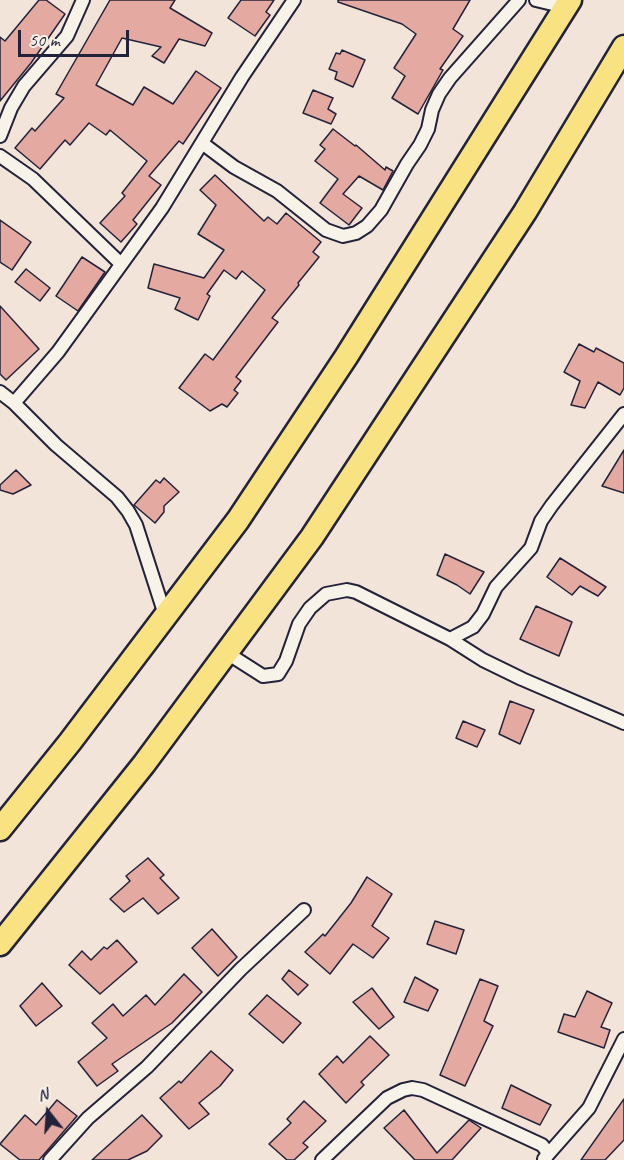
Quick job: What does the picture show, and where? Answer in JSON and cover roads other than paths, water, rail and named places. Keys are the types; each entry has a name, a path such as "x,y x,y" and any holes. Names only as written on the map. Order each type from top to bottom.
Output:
{"highway":[{"path":"0,829 70,742 238,520 346,357 568,4"},
{"path":"0,944 144,764 312,537 525,212 624,47"}],"street":[{"path":"0,136 11,108 24,86 67,36 83,0"},
{"path":"14,403 58,352 162,208 242,77 294,0"},
{"path":"202,143 234,166 278,191 327,230 343,236 356,233 367,226 381,210 420,145 428,129 432,110 439,94 450,78 519,0"},
{"path":"541,1 568,4"},
{"path":"0,156 33,179 121,264"},
{"path":"0,392 56,445 117,497 128,511 136,525 165,615"},
{"path":"450,639 473,627 483,614 496,587 531,548 546,513 624,414"},
{"path":"227,653 263,676 278,674 286,661 299,624 319,598 336,591 356,592 450,639 493,665 623,721"},
{"path":"50,1160 88,1118 147,1067 241,969 304,910"},
{"path":"545,1158 589,1108 624,1038"},
{"path":"322,1160 387,1098 412,1088 423,1090 542,1145 546,1150 545,1158"}]}
